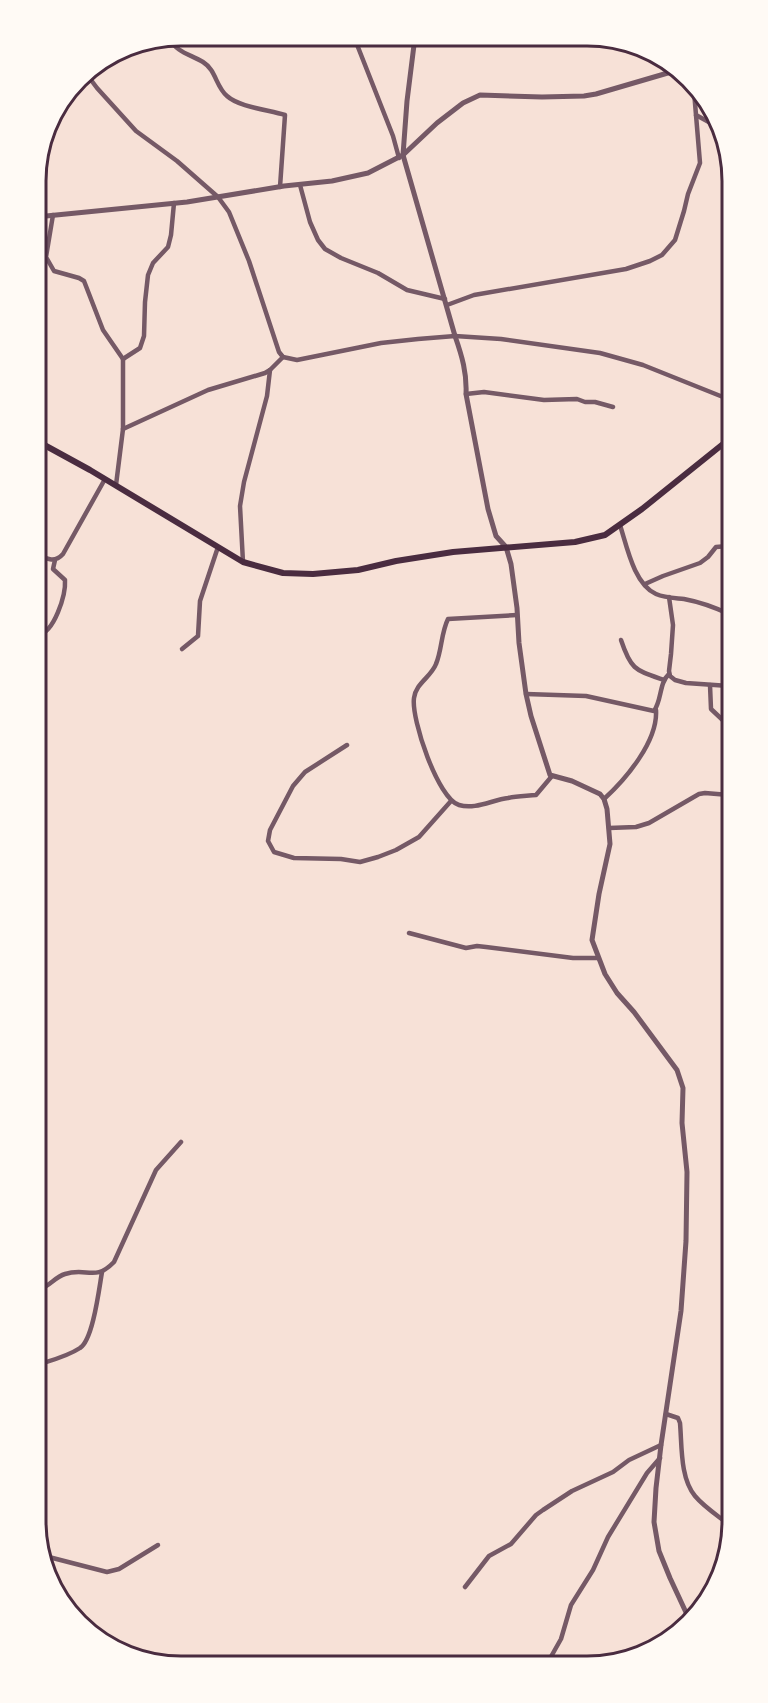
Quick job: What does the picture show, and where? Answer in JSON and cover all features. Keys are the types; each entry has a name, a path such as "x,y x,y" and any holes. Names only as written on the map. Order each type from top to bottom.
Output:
{"main road":[{"path":"47,446 116,485 243,562 283,573 313,574 358,570 396,561 464,551 575,542 605,535 642,509 722,445"}],"street":[{"path":"358,46 401,157 465,365 466,394 488,509 496,536 506,547 512,564 526,694 549,772 552,776 572,781 600,794 604,799 610,844 592,940 598,958 617,993 634,1012 676,1070 683,1088 682,1124 687,1172 686,1241 681,1311 661,1445 654,1522 660,1551 686,1613"},
{"path":"401,157 415,46"},
{"path":"175,47 204,62 229,98 285,115 280,187"},
{"path":"47,216 174,203 332,181 368,173 401,157 437,123 463,103 480,95 584,96 667,73"},
{"path":"92,81 136,131 177,161 218,197 229,212 249,261 276,345 283,357 297,360 381,343 455,336 501,339 600,353 643,365 722,397"},
{"path":"300,184 310,222 325,249 378,273 407,290 446,302 474,295 626,270 662,255 675,240 699,163 695,100"},
{"path":"696,116 707,121"},
{"path":"123,359 140,348 144,336 148,275 153,263 168,248 174,203"},
{"path":"47,251 53,215"},
{"path":"47,259 54,271 79,278 84,282 103,330 123,359 123,429 116,485"},
{"path":"123,429 208,390 270,370 283,357"},
{"path":"243,562 240,506 244,482 267,396 270,370"},
{"path":"466,394 484,392 544,400 577,399 613,407"},
{"path":"47,559 55,560 63,555 105,479"},
{"path":"620,525 634,567 645,584 656,594 703,603 722,611"},
{"path":"645,584 700,563 716,547 722,547"},
{"path":"182,650 198,636 200,601 218,548"},
{"path":"47,631 62,604 65,588 65,580 53,569 55,560"},
{"path":"604,799 631,771 649,742 653,730 664,680 669,674 673,625 669,597"},
{"path":"517,615 448,620 436,665 416,690 414,701 422,742 437,778 451,801 460,806 475,806 507,798 536,795 552,776"},
{"path":"621,640 627,658 635,669 664,680"},
{"path":"669,674 675,680 686,683 722,686"},
{"path":"710,685 711,709 722,719"},
{"path":"526,694 586,696 656,710"},
{"path":"347,745 305,772 293,786 270,830 268,841 274,852 294,858 341,858 360,862 378,857 419,837 451,801"},
{"path":"609,828 636,827 649,823 699,794 722,794"},
{"path":"409,933 466,948 486,946 573,958 598,958"},
{"path":"46,1285 63,1274 86,1271 95,1274 102,1272 114,1262 156,1170 181,1142"},
{"path":"46,1362 81,1348 88,1340 102,1272"},
{"path":"666,1414 678,1418 680,1423 684,1468 691,1491 721,1518"},
{"path":"465,1587 489,1556 511,1544 536,1515 572,1491 613,1472 629,1460 661,1445"},
{"path":"551,1656 561,1639 571,1605 593,1570 608,1537 647,1473 660,1458"},
{"path":"51,1557 107,1572 119,1569 158,1545"}]}
